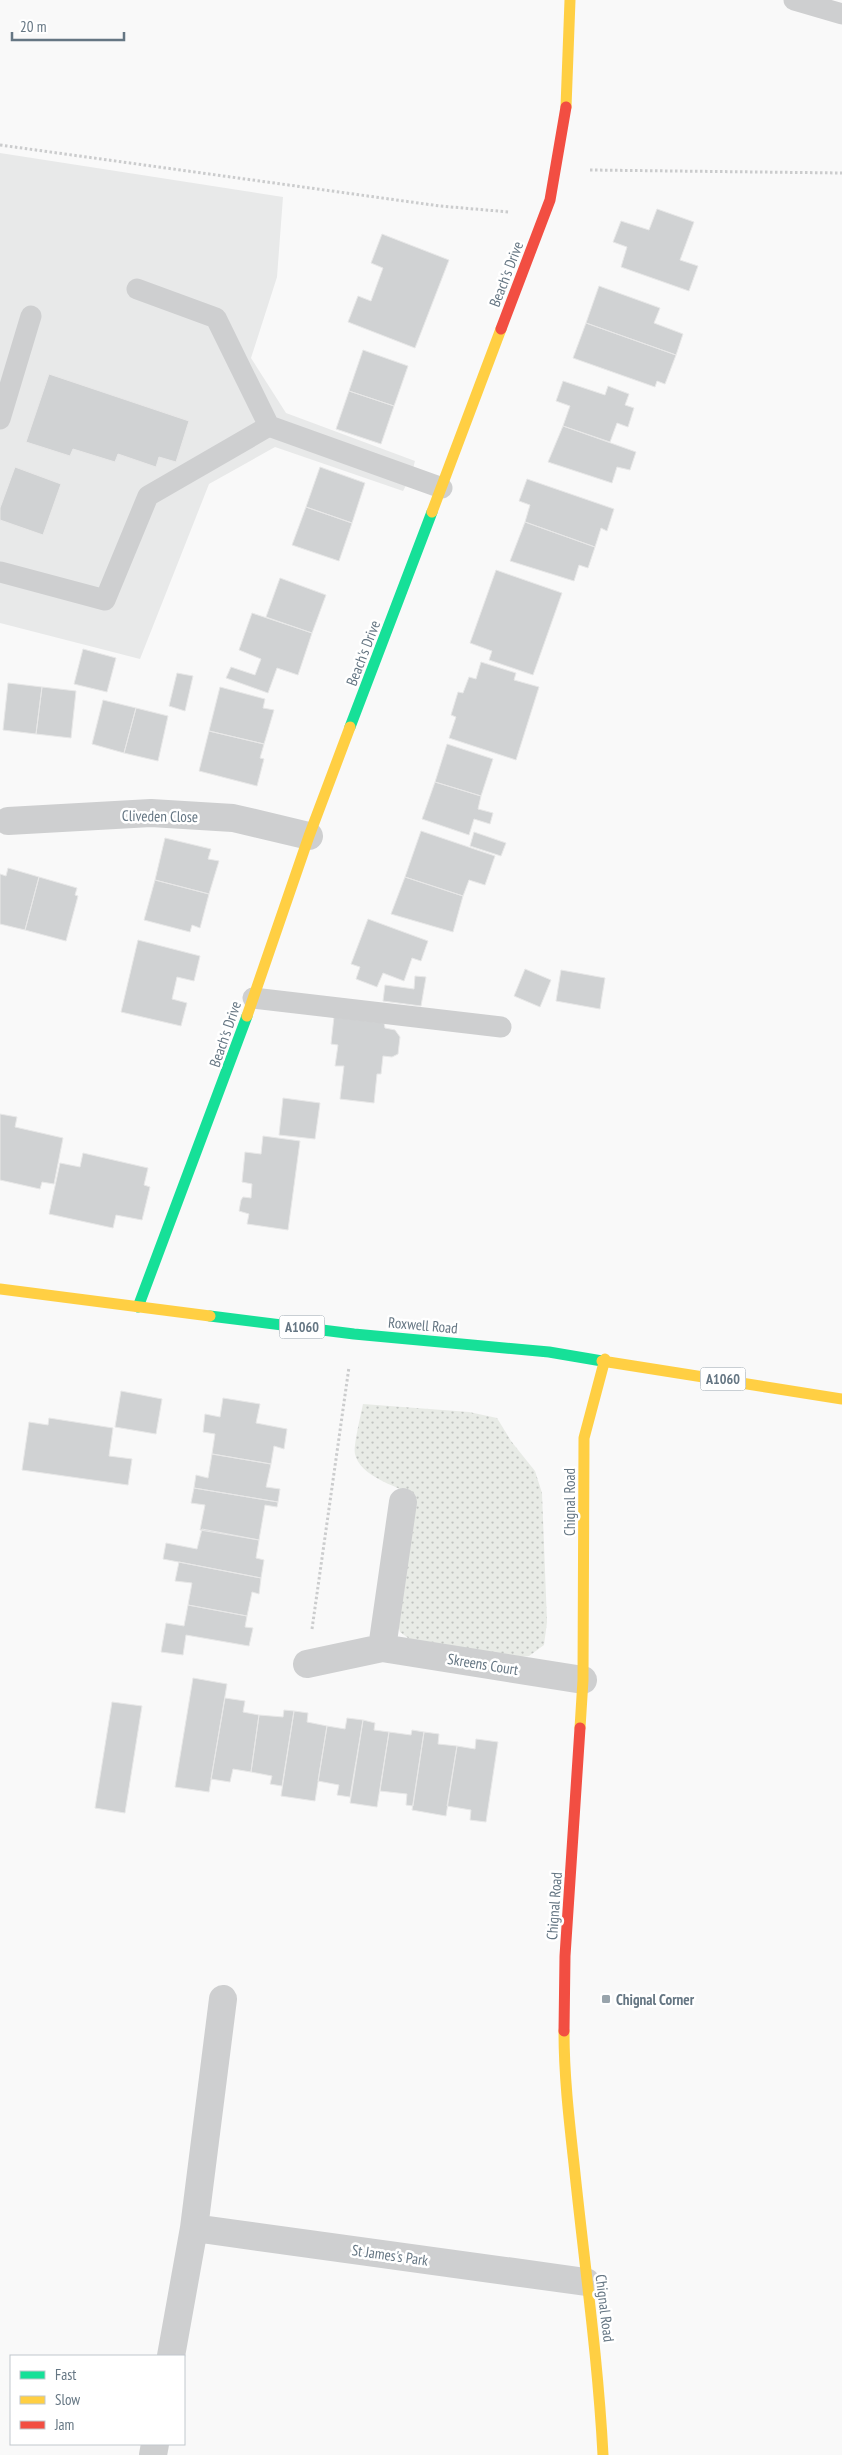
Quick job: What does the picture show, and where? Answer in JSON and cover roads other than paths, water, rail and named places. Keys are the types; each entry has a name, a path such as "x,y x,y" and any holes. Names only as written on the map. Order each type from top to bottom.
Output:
{"street":[{"name":"Beach's Drive","path":"138,1307 226,1076 310,836 550,200 568,97 570,0"},
{"name":"Cliveden Close","path":"8,820 151,813 233,818 310,836"},
{"name":"Roxwell Road","path":"0,1289 354,1334 604,1359 842,1399"},
{"name":"Chignal Road","path":"603,2455 600,2392 586,2282 564,2068 565,1956 583,1680 584,1438 604,1359"},
{"path":"382,1648 403,1502"},
{"name":"Skreens Court","path":"308,1664 382,1648 583,1680"},
{"path":"170,2355 194,2228 223,2000"},
{"name":"St James's Park","path":"194,2228 586,2282"}],"lane":[{"path":"794,0 842,14"},
{"path":"137,289 216,318 269,426 442,488"},
{"path":"0,418 31,316"},
{"path":"0,572 105,600 148,496 269,426"},
{"path":"253,998 501,1026"}],"place":[{"name":"Chignal Corner","path":"606,1999"}]}
